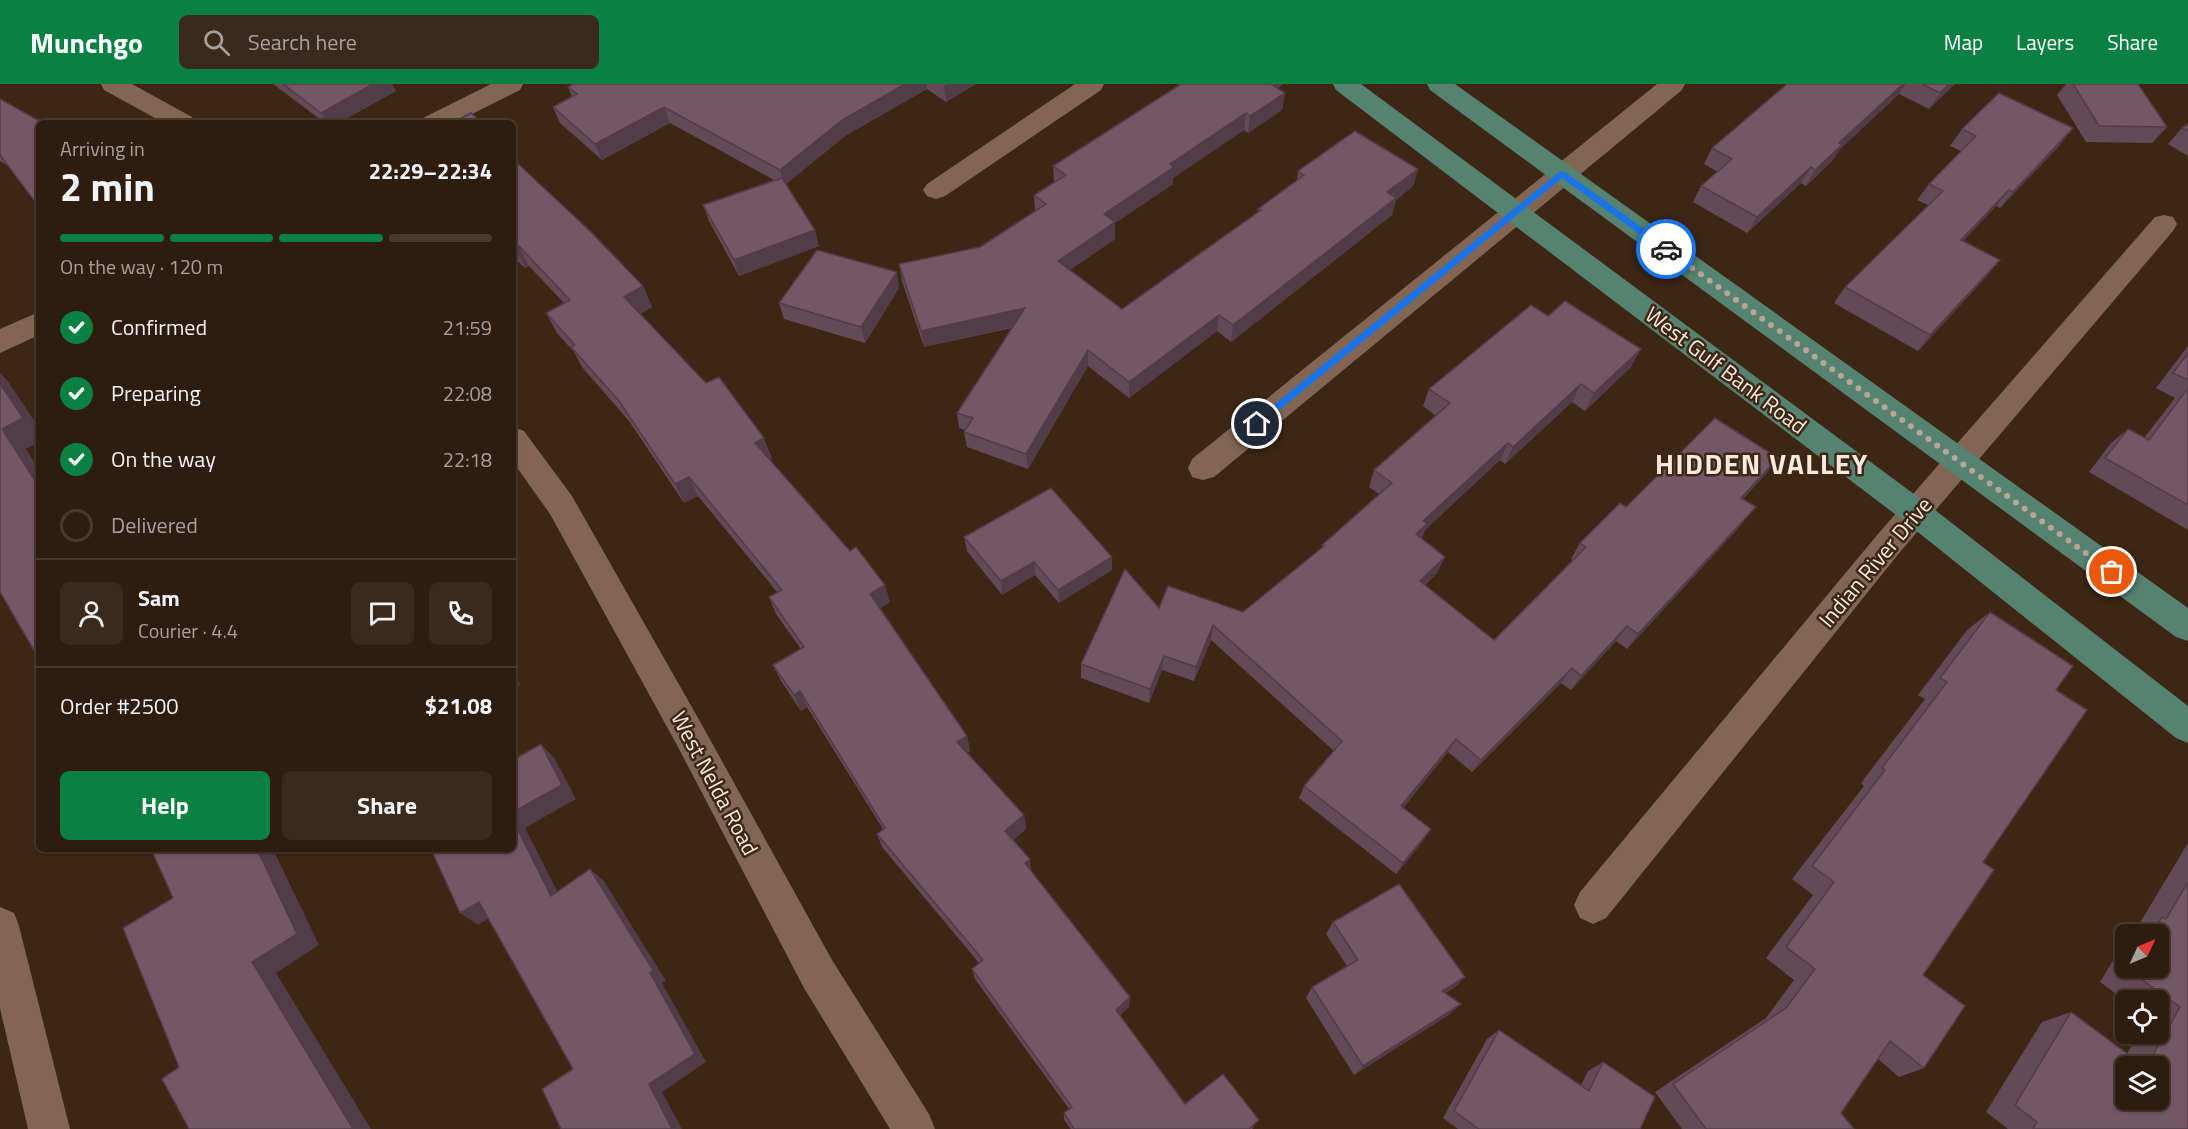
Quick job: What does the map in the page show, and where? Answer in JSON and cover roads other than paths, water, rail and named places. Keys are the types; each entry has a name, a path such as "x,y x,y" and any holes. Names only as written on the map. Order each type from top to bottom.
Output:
{"main road":[{"name":"West Gulf Bank Road","path":"1345,84 1915,512 2188,728"},
{"path":"1439,84 2188,627"}],"street":[{"path":"113,84 178,120"},
{"path":"440,120 511,84"},
{"path":"936,190 1092,84"},
{"path":"1203,468 1673,84"},
{"name":"Indian River Drive","path":"1593,905 1915,512 2164,224"},
{"path":"0,342 36,324"},
{"name":"West Nelda Road","path":"516,443 561,506 690,736 818,974 914,1129"},
{"path":"0,926 49,1129"}],"district":[{"name":"HIDDEN VALLEY","path":"1762,463"}]}
